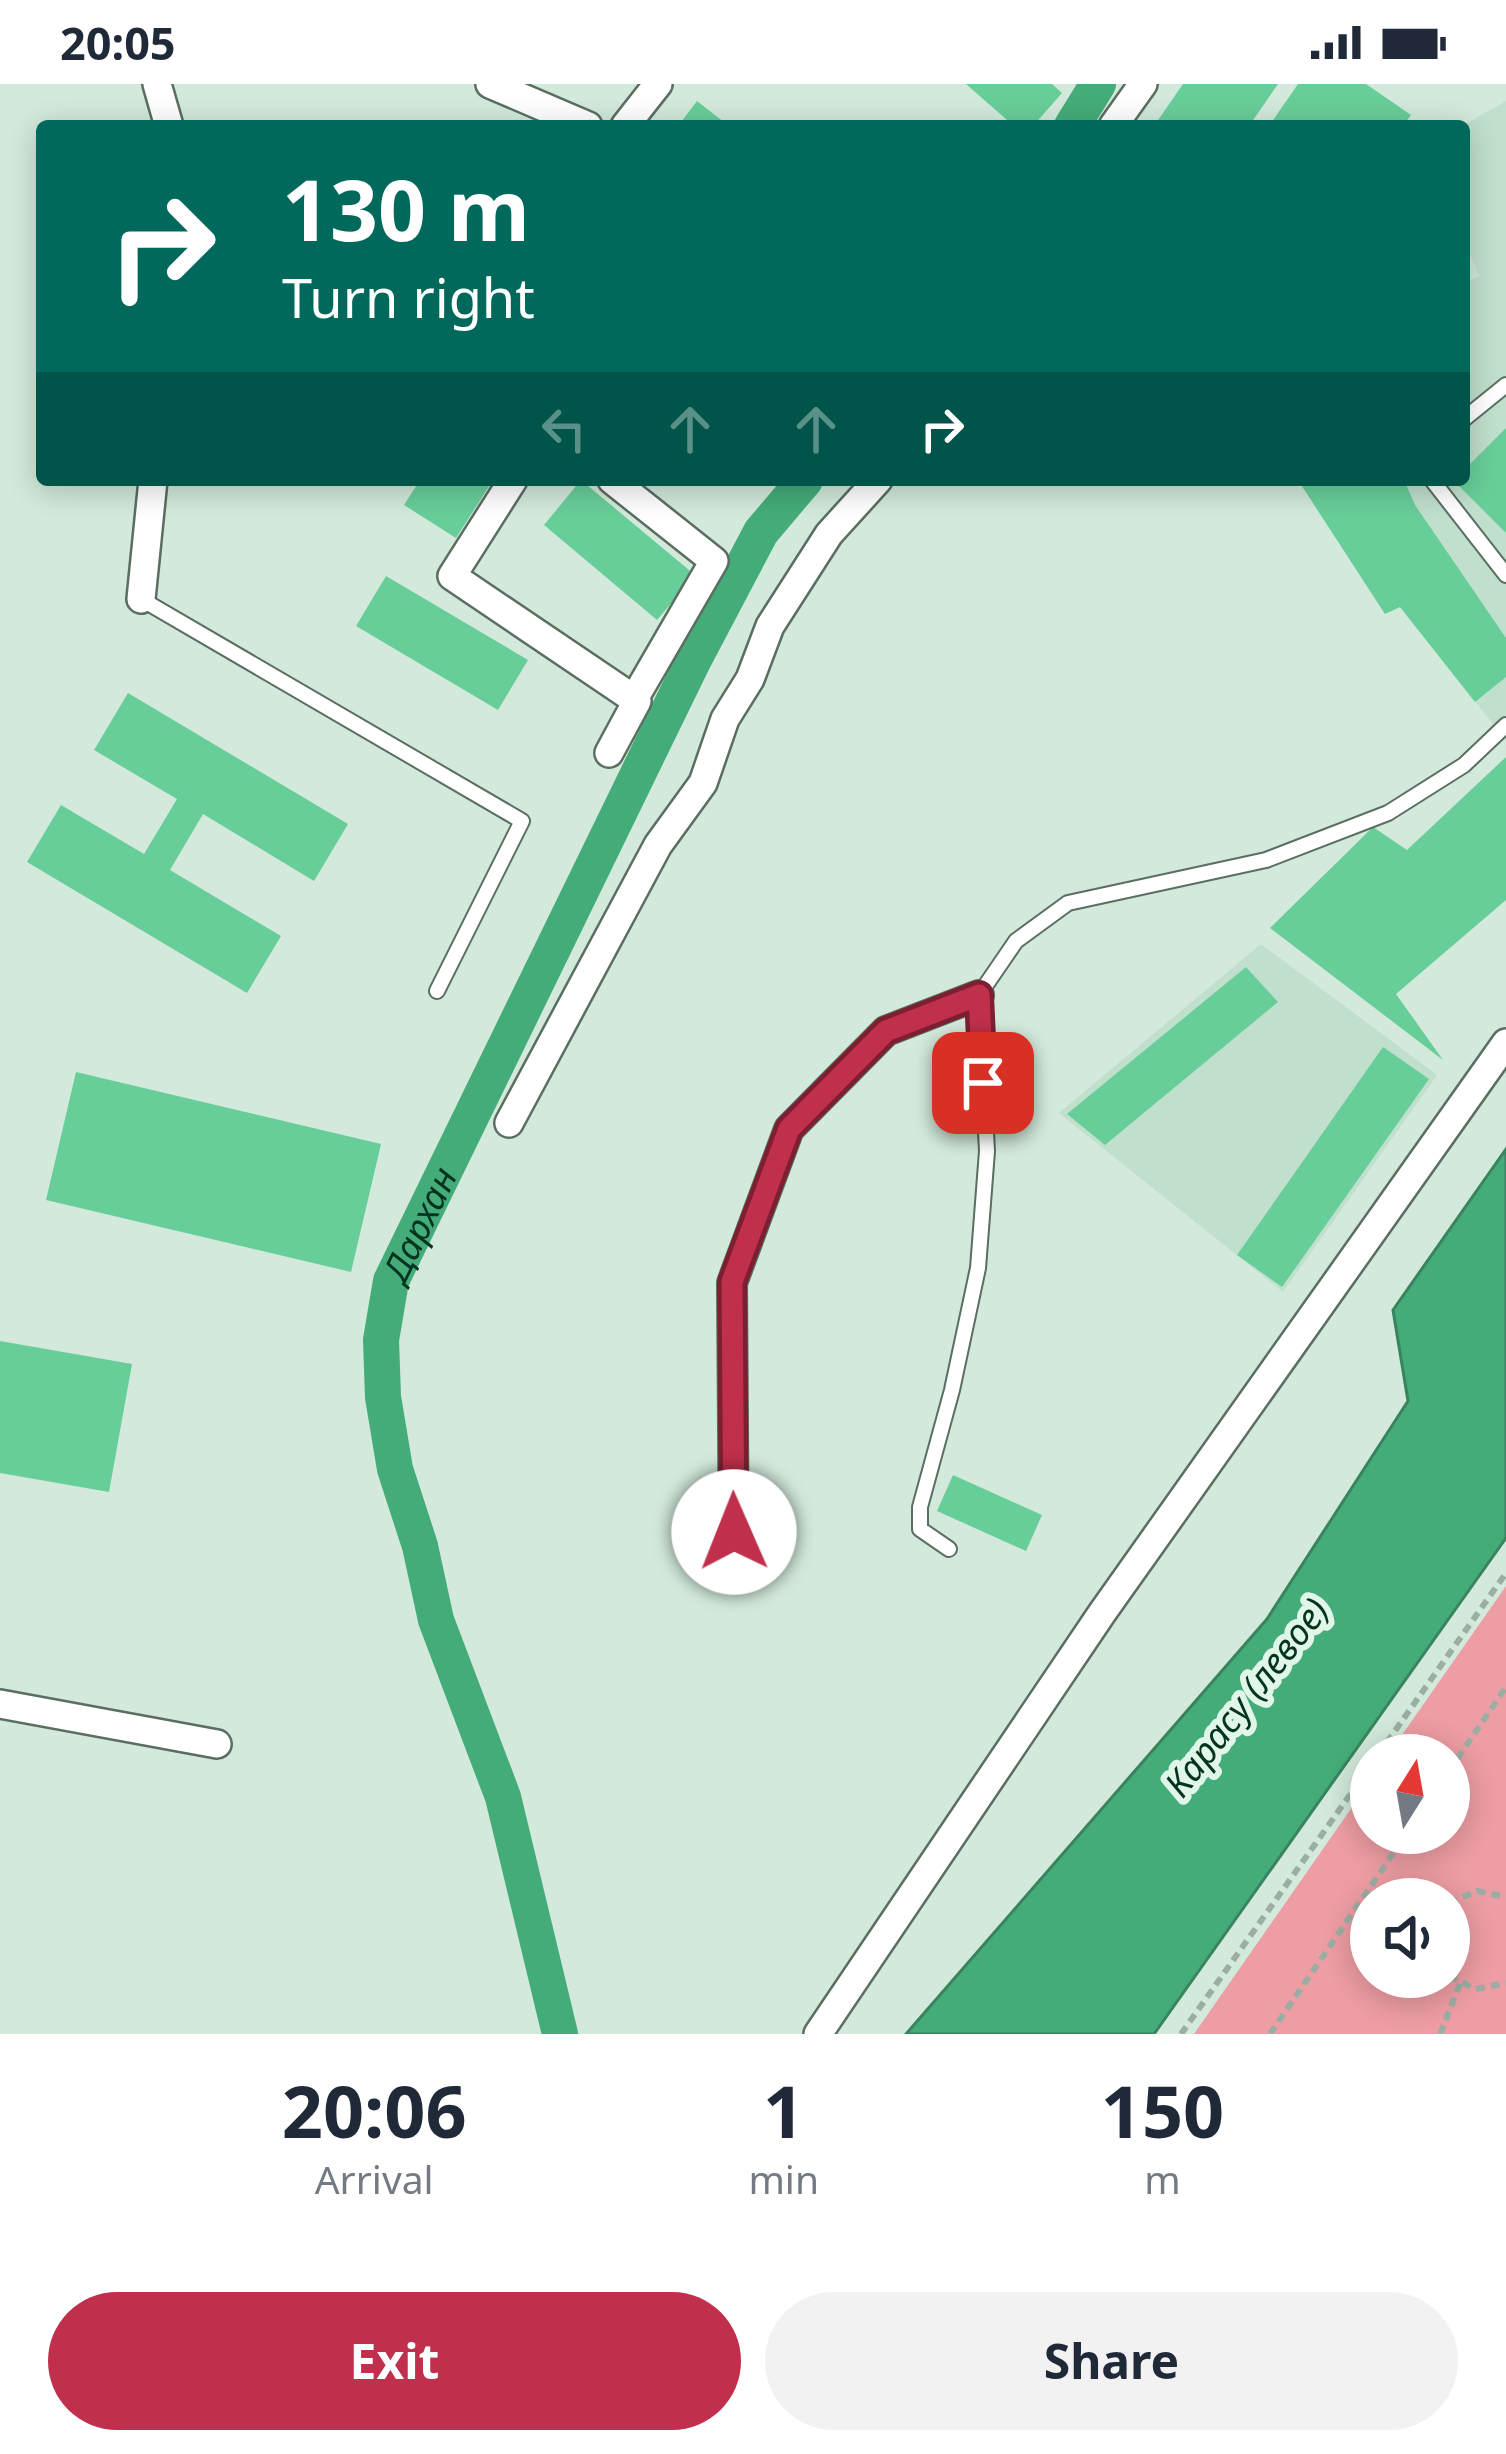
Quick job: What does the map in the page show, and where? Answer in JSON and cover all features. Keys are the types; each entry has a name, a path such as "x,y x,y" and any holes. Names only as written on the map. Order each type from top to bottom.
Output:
{"street":[{"path":"157,84 167,120"},
{"path":"490,84 575,120"},
{"path":"630,120 658,84"},
{"path":"1117,120 1143,84"},
{"path":"141,599 152,486"},
{"path":"509,486 452,576 637,701 608,753"},
{"path":"620,486 714,561 634,698"},
{"path":"509,1123 658,845 703,783 725,718 750,679 770,626 829,534 873,486"},
{"path":"734,1573 732,1282 789,1129 886,1031 979,995"},
{"path":"818,2034 1102,1613 1506,1043"},
{"path":"0,1704 217,1744"}],"lane":[{"path":"1470,414 1506,385"},
{"path":"1437,486 1506,575"},
{"path":"141,599 522,821 437,992"},
{"path":"949,1549 920,1529 920,1507 978,1268 987,1151 979,995 1016,941 1068,903 1266,860 1388,813 1464,765 1506,725"}],"path":[{"path":"1393,1734 1506,1573"},
{"path":"1470,1740 1506,1688"},
{"path":"1181,2034 1350,1795"},
{"path":"1470,1894 1477,1891 1506,1897"},
{"path":"1270,2034 1350,1916"},
{"path":"1470,1987 1506,1983"},
{"path":"1440,2034 1454,1998"}],"shaded area":[{"path":"1506,101 1506,740 1400,607 1385,614 1302,486 1470,486 1470,281 1479,276 1470,254 1470,121"},
{"path":"1261,944 1437,1075 1283,1292 1059,1113"},
{"path":"1506,1586 1506,2034 1194,2034 1350,1810 1350,1854 1470,1854 1470,1734 1403,1734"}],"water":[{"name":"Карасу (левое)","path":"1506,1149 1506,1538 1367,1734 1350,1734 1350,1758 1154,2034 906,2034 1267,1619 1408,1401 1393,1310"}],"building":[{"path":"966,84 1052,84 1062,93 1038,120 1007,120"},
{"path":"1183,84 1278,84 1253,120 1158,120"},
{"path":"1298,84 1366,84 1411,115 1407,120 1273,120"},
{"path":"697,101 721,120 683,120"},
{"path":"1506,428 1506,533 1459,486 1470,486 1470,464"},
{"path":"416,486 489,486 456,538 404,505"},
{"path":"576,486 588,486 695,575 657,620 544,525"},
{"path":"1302,486 1407,486 1506,638 1506,677 1475,702 1400,607 1385,614"},
{"path":"386,576 528,660 498,710 356,626"},
{"path":"128,693 348,824 314,881 203,814 170,870 281,936 247,993 27,862 61,805 144,854 177,799 94,750"},
{"path":"1506,757 1506,900 1396,994 1443,1060 1270,928 1373,827 1407,850"},
{"path":"1246,967 1278,1002 1105,1145 1067,1114"},
{"path":"1383,1047 1429,1079 1282,1287 1237,1255"},
{"path":"76,1072 381,1144 351,1272 46,1200"},
{"path":"0,1341 132,1364 109,1492 0,1473"},
{"path":"953,1475 1042,1515 1026,1551 937,1511"}],"waterway":[{"name":"Дархан","path":"1076,120 1098,84"},
{"name":"Дархан","path":"560,2034 503,1797 436,1620 420,1546 395,1469 383,1397 381,1340 391,1281 693,661 761,532 800,486"}],"route":[{"path":"734,1532 732,1282 789,1129 886,1031 979,995 983,1083"}]}
